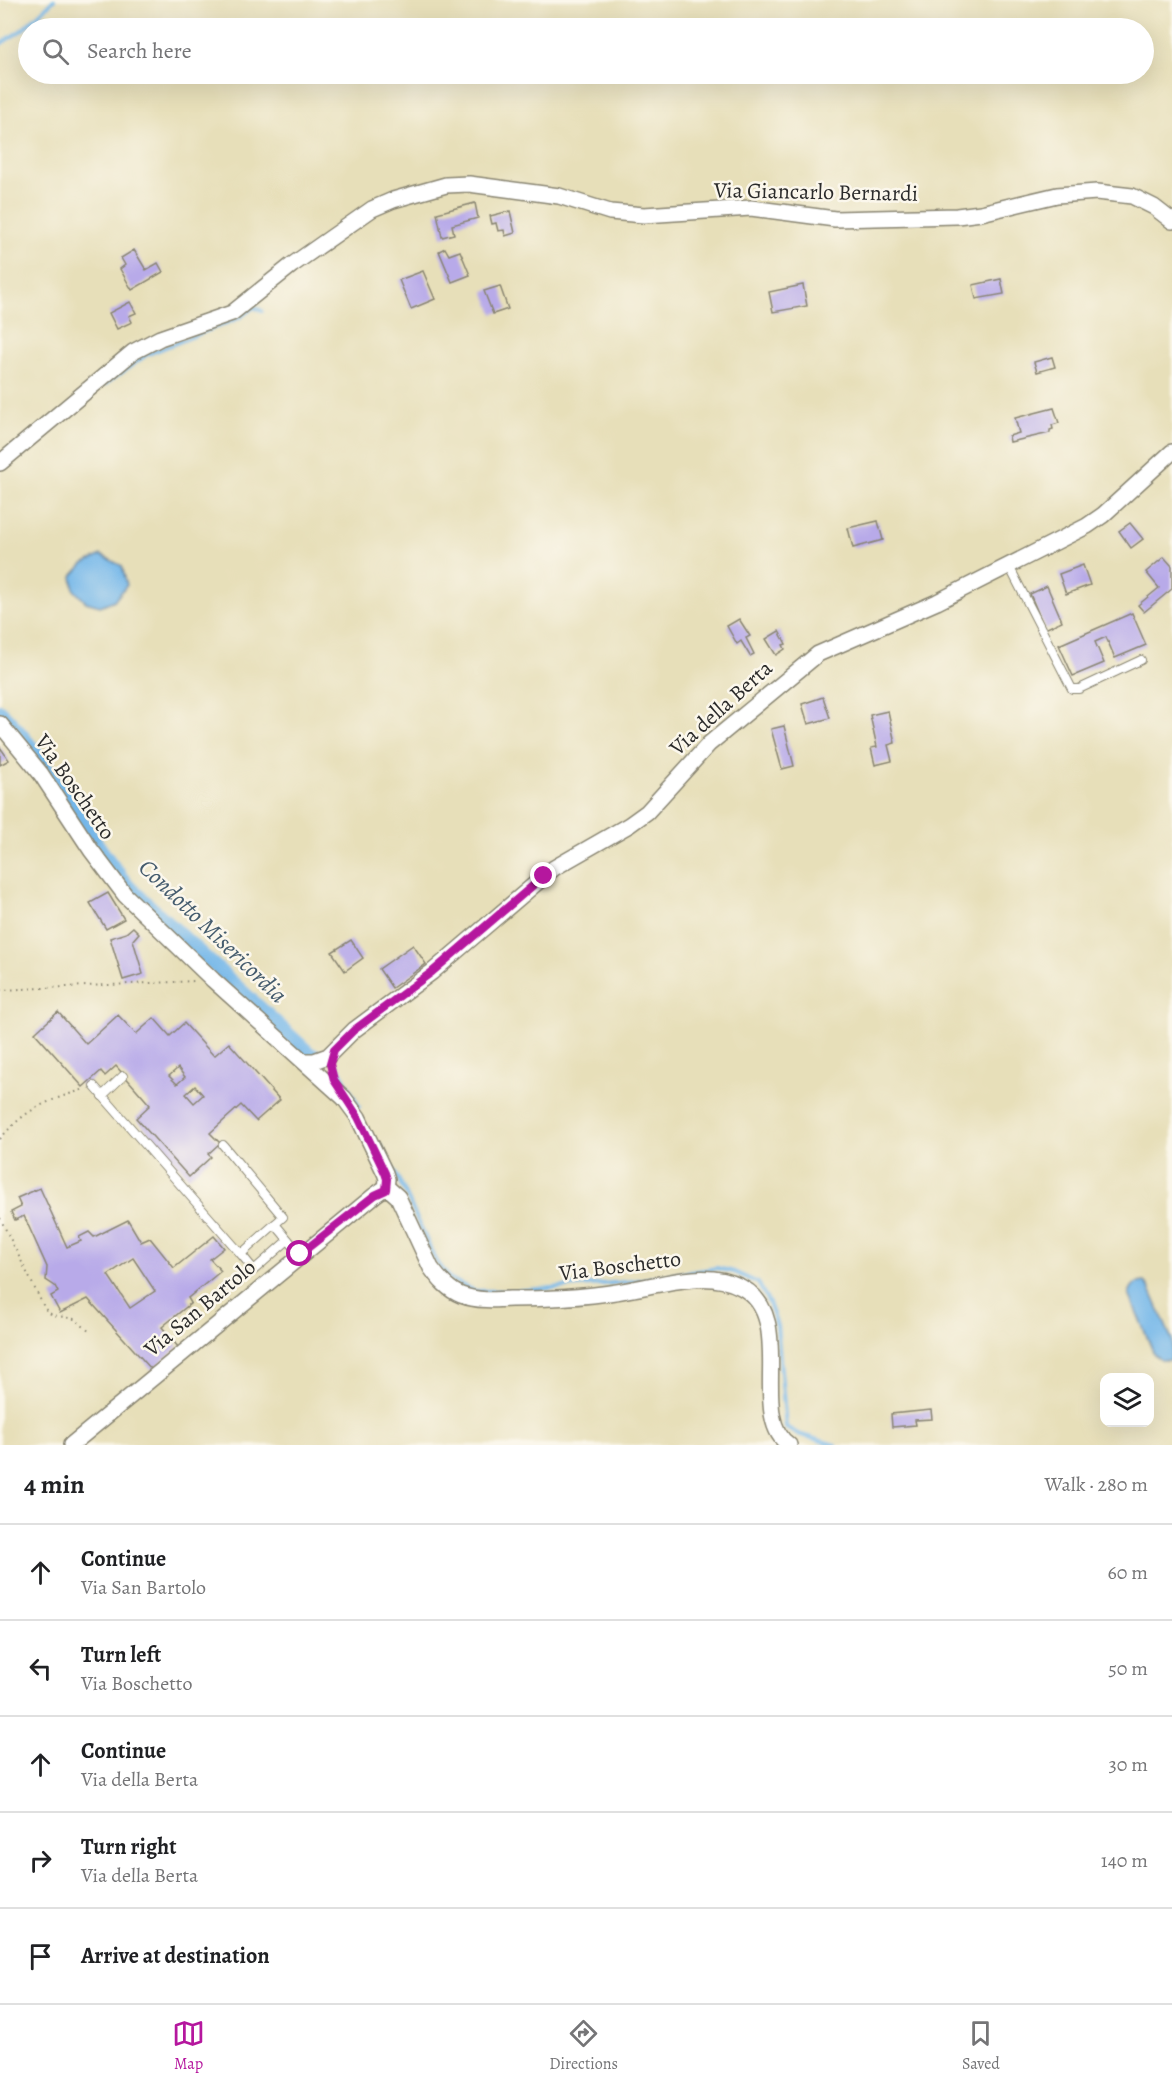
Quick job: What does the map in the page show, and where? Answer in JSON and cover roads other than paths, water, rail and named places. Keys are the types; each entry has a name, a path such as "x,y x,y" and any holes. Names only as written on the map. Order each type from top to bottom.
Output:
{"street":[{"name":"Via Giancarlo Bernardi","path":"0,463 133,352 160,338 232,313 292,265 372,209 399,198 446,185 469,184 545,194 610,212 635,215 761,209 835,219 970,215 1057,195 1110,193 1139,199 1172,221"},
{"name":"Via della Berta","path":"305,1061 321,1060 334,1050 354,1030 440,965 554,868 629,825 647,812 709,744 818,654 919,610 1009,566 1095,520 1172,452"},
{"name":"Via Boschetto","path":"0,724 41,774 117,886 213,980 345,1098 358,1117 385,1173 388,1189 394,1192 403,1206 431,1268 454,1292 466,1297 487,1300 587,1296 700,1279 723,1281 748,1292 759,1305 767,1325 772,1417 780,1437 789,1445"},
{"path":"334,1050 330,1064 331,1071 345,1098"},
{"name":"Via San Bartolo","path":"71,1445 300,1254 375,1195 388,1189"}],"lane":[{"path":"1009,566 1072,689 1079,689 1142,660"},
{"path":"102,1096 123,1076"},
{"path":"94,1086 254,1270 288,1240"},
{"path":"223,1145 283,1217 241,1254"},
{"path":"275,1224 300,1254"}],"water":[{"path":"101,555 122,566 127,585 115,600 100,606 86,602 74,590 72,576 83,564"},
{"path":"1145,1282 1172,1340 1171,1360 1160,1360 1154,1354 1129,1294 1134,1285"}],"waterway":[{"path":"35,18 54,0"},
{"path":"0,44 18,33"},
{"path":"104,385 146,355 239,318 254,307 262,311"},
{"name":"Condotto Misericordia","path":"0,711 36,753 112,866 129,887 310,1054 320,1058"},
{"path":"337,1065 359,1107"},
{"path":"380,1145 404,1190 435,1259 449,1278 474,1291 514,1291 627,1282 717,1268 734,1272 758,1283 769,1303 777,1326 786,1427 798,1434 835,1445"}]}
